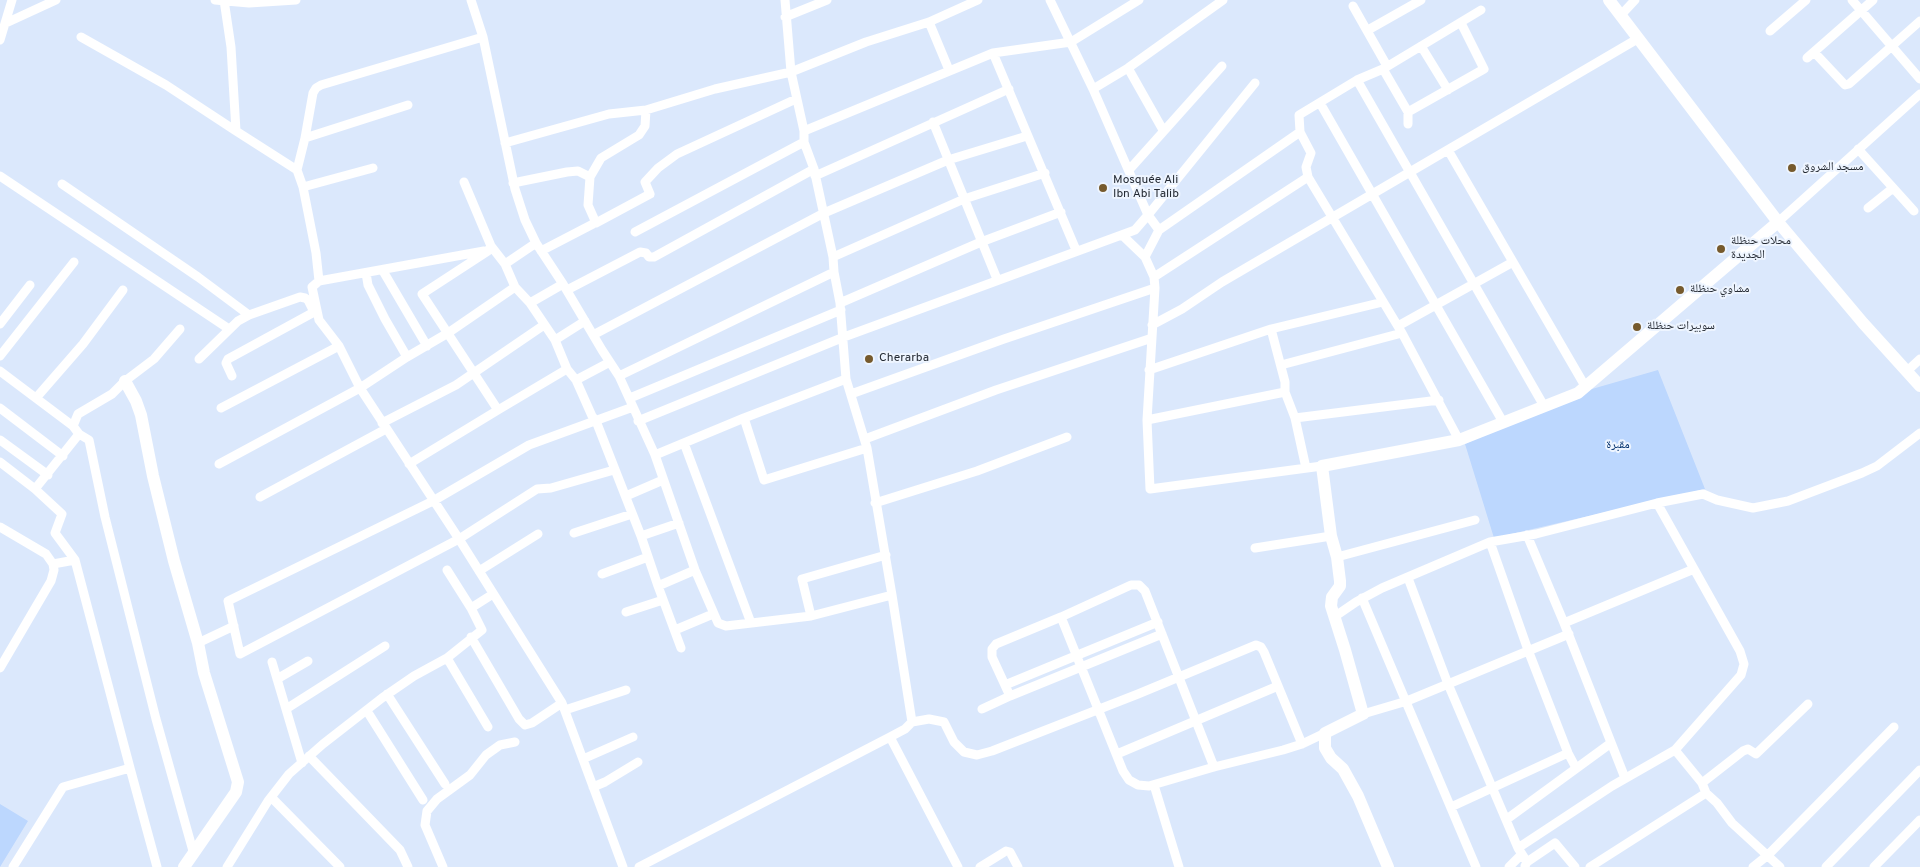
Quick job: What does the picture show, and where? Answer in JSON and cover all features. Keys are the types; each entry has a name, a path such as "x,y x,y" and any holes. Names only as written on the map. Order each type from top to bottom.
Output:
{"street":[{"path":"0,40 12,0"},
{"path":"6,22 56,0"},
{"path":"215,0 248,3 296,0"},
{"path":"224,0 231,47 236,131"},
{"path":"471,0 483,37 513,183 525,220 538,248 565,287 619,376 655,455 696,570 718,623 726,626 811,616 892,596"},
{"path":"785,0 791,72 804,132 804,142 815,172 833,257 841,307 846,379 866,443 875,503 886,555 912,722"},
{"path":"785,17 827,0"},
{"path":"505,143 609,114 646,110 714,89 791,72 866,42 928,22 978,0"},
{"path":"1050,0 1093,89 1148,215 1159,230"},
{"path":"804,132 993,53 1071,42 1138,0"},
{"path":"1093,89 1128,68 1223,0"},
{"path":"1368,30 1421,0"},
{"path":"1608,0 1639,38 1778,222 1863,324 1920,386"},
{"path":"1621,15 1635,0"},
{"path":"1770,31 1806,0"},
{"path":"1852,0 1920,79"},
{"path":"1874,0 1811,55 1845,85 1849,84 1920,22"},
{"path":"1353,6 1368,30 1408,112 1408,124"},
{"path":"1459,440 1400,329 1308,177 1306,167 1312,153 1300,132 1300,116 1357,80 1385,68 1481,10"},
{"path":"928,22 949,70"},
{"path":"1408,112 1484,69 1461,23"},
{"path":"81,37 166,85 296,170 303,187 316,253 319,281"},
{"path":"296,170 316,88 483,37"},
{"path":"1152,325 1332,217 1639,38"},
{"path":"1421,46 1448,90"},
{"path":"993,53 1076,250"},
{"path":"1129,170 1222,66"},
{"path":"1128,68 1163,130"},
{"path":"1357,80 1544,406"},
{"path":"638,421 844,337 997,279 1135,230 1255,83"},
{"path":"530,303 640,252 652,258 815,172 1009,89"},
{"path":"1122,234 1144,257 1154,277 1155,288 1147,420 1150,489 1322,466 1459,440 1578,393 1778,222 1920,94"},
{"path":"646,110 645,126 640,135 601,158 590,177 588,205 596,222 650,194 645,182 658,168 678,154 796,99"},
{"path":"1320,103 1503,422"},
{"path":"305,138 408,105"},
{"path":"933,122 997,279"},
{"path":"1144,257 1159,230 1300,132"},
{"path":"594,335 824,214 948,160 1027,136"},
{"path":"636,232 804,142"},
{"path":"1858,149 1914,212"},
{"path":"1448,150 1585,386"},
{"path":"303,187 373,168"},
{"path":"513,183 578,171 590,177"},
{"path":"833,257 964,200 1044,173"},
{"path":"0,176 230,329"},
{"path":"1154,277 1308,177"},
{"path":"464,182 490,248 505,264 515,287 530,303 555,340 567,369 576,380 596,421 641,536 681,648"},
{"path":"62,184 198,277 249,315"},
{"path":"1868,208 1893,188"},
{"path":"614,470 551,488 537,489 459,539 240,654 228,601 433,501 529,445 596,421 631,402 982,242 1061,212"},
{"path":"505,264 593,224"},
{"path":"315,312 312,287 319,281 383,271 490,248"},
{"path":"490,248 422,294 498,410"},
{"path":"0,356 74,262"},
{"path":"1281,365 1400,329 1435,305 1513,262"},
{"path":"383,271 427,346"},
{"path":"619,376 834,272"},
{"path":"366,273 372,294 408,358"},
{"path":"0,324 30,285"},
{"path":"218,464 360,388 448,333 515,287"},
{"path":"851,394 1004,339 1155,288"},
{"path":"36,398 83,344 123,290"},
{"path":"199,359 238,321 249,315 300,297 308,300 339,346 360,388 459,539 563,707 623,867"},
{"path":"1149,370 1271,328 1384,302"},
{"path":"232,376 226,363 228,359 315,312"},
{"path":"555,340 585,321"},
{"path":"260,497 456,385 544,325"},
{"path":"1271,328 1281,365 1285,392 1295,418 1306,468"},
{"path":"73,426 78,414 112,394 125,381 154,359 180,329"},
{"path":"744,418 764,480 866,443 996,390 1152,338"},
{"path":"221,408 339,346"},
{"path":"1906,372 1920,359"},
{"path":"576,380 610,362"},
{"path":"409,464 567,369"},
{"path":"0,371 73,426 79,434 88,440 105,518 156,719 193,852"},
{"path":"655,455 846,379"},
{"path":"125,381 133,394 141,415 169,542 198,642 204,674 238,782 236,792 184,867"},
{"path":"1147,420 1285,392"},
{"path":"1295,418 1439,400"},
{"path":"0,408 63,456"},
{"path":"1334,617 1362,598 1490,542 1703,494 1717,500 1753,508 1788,501 1877,466 1920,432"},
{"path":"35,489 79,434"},
{"path":"875,503 977,471 1067,437"},
{"path":"0,440 48,475"},
{"path":"684,443 751,623"},
{"path":"0,462 35,489 62,514 55,533 75,560 157,867"},
{"path":"1322,466 1340,586 1331,602 1363,714"},
{"path":"626,496 664,480"},
{"path":"1510,867 1625,778 1675,750 1742,675 1744,664 1740,651 1657,503"},
{"path":"574,533 632,514"},
{"path":"1337,557 1475,520"},
{"path":"641,536 679,523"},
{"path":"0,527 46,554 53,564 51,582 0,668"},
{"path":"479,571 538,534"},
{"path":"1527,535 1569,634 1625,778"},
{"path":"1255,548 1331,536"},
{"path":"1490,542 1528,650 1568,753 1576,768"},
{"path":"811,616 802,579 886,555"},
{"path":"602,574 648,557"},
{"path":"53,564 75,560"},
{"path":"1564,623 1694,569"},
{"path":"228,867 271,797 289,774 305,759 367,712 387,694 446,658 482,630 471,608 446,570"},
{"path":"658,586 696,570"},
{"path":"1408,578 1448,684 1523,858"},
{"path":"1010,696 992,658 994,646 1136,584 1144,588 1214,767"},
{"path":"471,608 493,594"},
{"path":"1362,598 1407,700 1476,867"},
{"path":"626,612 663,600"},
{"path":"675,630 713,614"},
{"path":"1061,617 1123,770 1129,780 1144,786 1154,785 1302,744 1363,714 1407,700 1569,634"},
{"path":"1005,685 1158,622"},
{"path":"198,642 234,626"},
{"path":"982,709 1162,634"},
{"path":"471,637 519,719 525,725 563,707 626,690"},
{"path":"639,867 890,737 905,729 912,722 929,719 944,722 954,742 964,752 977,755 1099,710 1256,645 1262,649 1302,744"},
{"path":"286,709 385,646"},
{"path":"446,658 488,726"},
{"path":"277,679 308,661"},
{"path":"272,662 286,709 305,759 400,850 408,867"},
{"path":"1118,754 1278,686"},
{"path":"387,694 445,784"},
{"path":"1702,783 1743,751 1748,749 1756,754 1808,704"},
{"path":"367,712 424,800"},
{"path":"1753,867 1768,855 1894,727"},
{"path":"1325,733 1325,748 1331,758 1343,769 1358,796 1388,867"},
{"path":"583,759 633,737"},
{"path":"890,737 958,867"},
{"path":"443,867 425,825 427,811 437,799 470,775 486,755 500,745 515,742"},
{"path":"1507,819 1611,743"},
{"path":"1675,750 1702,783 1706,793 1717,803 1732,823 1780,867"},
{"path":"1451,807 1568,753"},
{"path":"593,787 638,762"},
{"path":"13,867 63,787 130,768"},
{"path":"1826,867 1920,770"},
{"path":"1154,785 1179,867"},
{"path":"1590,867 1706,793"},
{"path":"271,797 340,867"},
{"path":"1874,867 1920,820"},
{"path":"1523,858 1555,843 1575,867"},
{"path":"980,867 1006,851 1010,852 1018,867"}],"green space":[{"name":"مقبرة","path":"1658,370 1705,489 1494,538 1465,444 1578,393"},
{"path":"0,804 28,821 0,867"}],"place":[{"name":"مسجد الشروق","path":"1792,168"},
{"name":"Mosquée Ali Ibn Abi Talib","path":"1103,188"},
{"name":"محلات حنظلة الجديدة","path":"1721,249"},
{"name":"مشاوي حنظلة","path":"1680,290"},
{"name":"سوبيرات حنظلة","path":"1637,327"},
{"name":"Cherarba","path":"869,359"}]}
